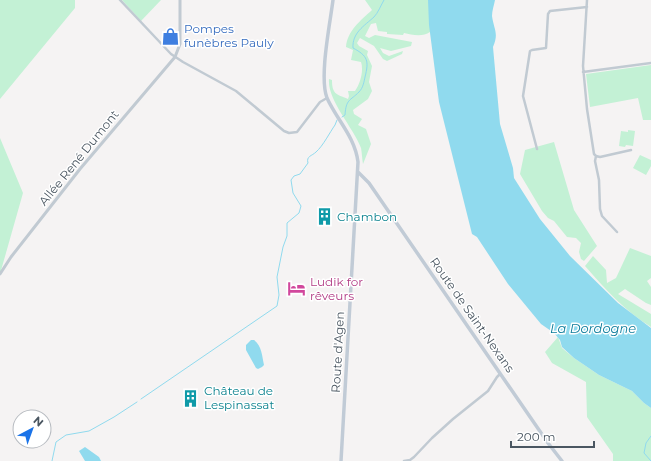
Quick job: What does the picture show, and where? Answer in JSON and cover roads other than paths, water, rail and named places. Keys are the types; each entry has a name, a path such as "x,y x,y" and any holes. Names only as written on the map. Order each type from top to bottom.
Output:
{"main road":[{"path":"327,98 324,74 333,0"},
{"name":"Route d'Agen","path":"327,98 355,147 358,162 341,461"},
{"name":"Route de Saint-Nexans","path":"358,173 365,180 562,461"},
{"path":"357,184 359,181 365,180"}],"street":[{"path":"120,0 163,47 175,57 236,91 284,131 289,133 297,132 320,102 327,98"},
{"path":"175,57 180,44 180,0"},
{"path":"587,0 583,72 590,137 594,154 596,156 595,161 599,180 600,209 602,216 617,232"},
{"path":"537,149 523,96 530,52 532,50 546,48 548,14 550,11 587,7"},
{"name":"Allée René Dumont","path":"0,274 11,257 80,169 175,57"},
{"path":"583,72 651,63"},
{"path":"596,156 600,157 631,150"},
{"path":"404,461 410,460 414,457 453,419 488,392 500,374"}],"water":[{"name":"La Dordogne","path":"428,0 495,0 492,16 496,38 493,47 500,124 513,168 514,178 540,219 570,256 618,303 651,328 651,408 632,391 599,375 574,358 562,347 560,340 554,333 541,324 508,284 477,237 472,234 439,102 429,25"},
{"path":"251,340 257,342 262,355 264,365 258,369 246,350 246,345"},
{"path":"85,447 99,457 101,461 85,461 79,451"}],"waterway":[{"path":"342,117 345,115 347,103 361,89 364,83 367,67 364,56 353,48 354,38 359,30 375,15 384,0"},
{"path":"141,399 277,306 279,295 277,277 283,247 287,236 287,223 299,213 301,206 293,193 291,180 294,176 300,174 308,163 309,157 321,146 337,120"},
{"path":"52,461 56,442 66,435 89,431 137,402"},
{"path":"651,436 646,443 644,453 651,461"}],"place":[{"name":"Pompes funèbres Pauly","path":"171,36"},
{"name":"Chambon","path":"324,217"},
{"name":"Ludik for rêveurs","path":"297,289"},
{"name":"Château de Lespinassat","path":"191,398"}]}
